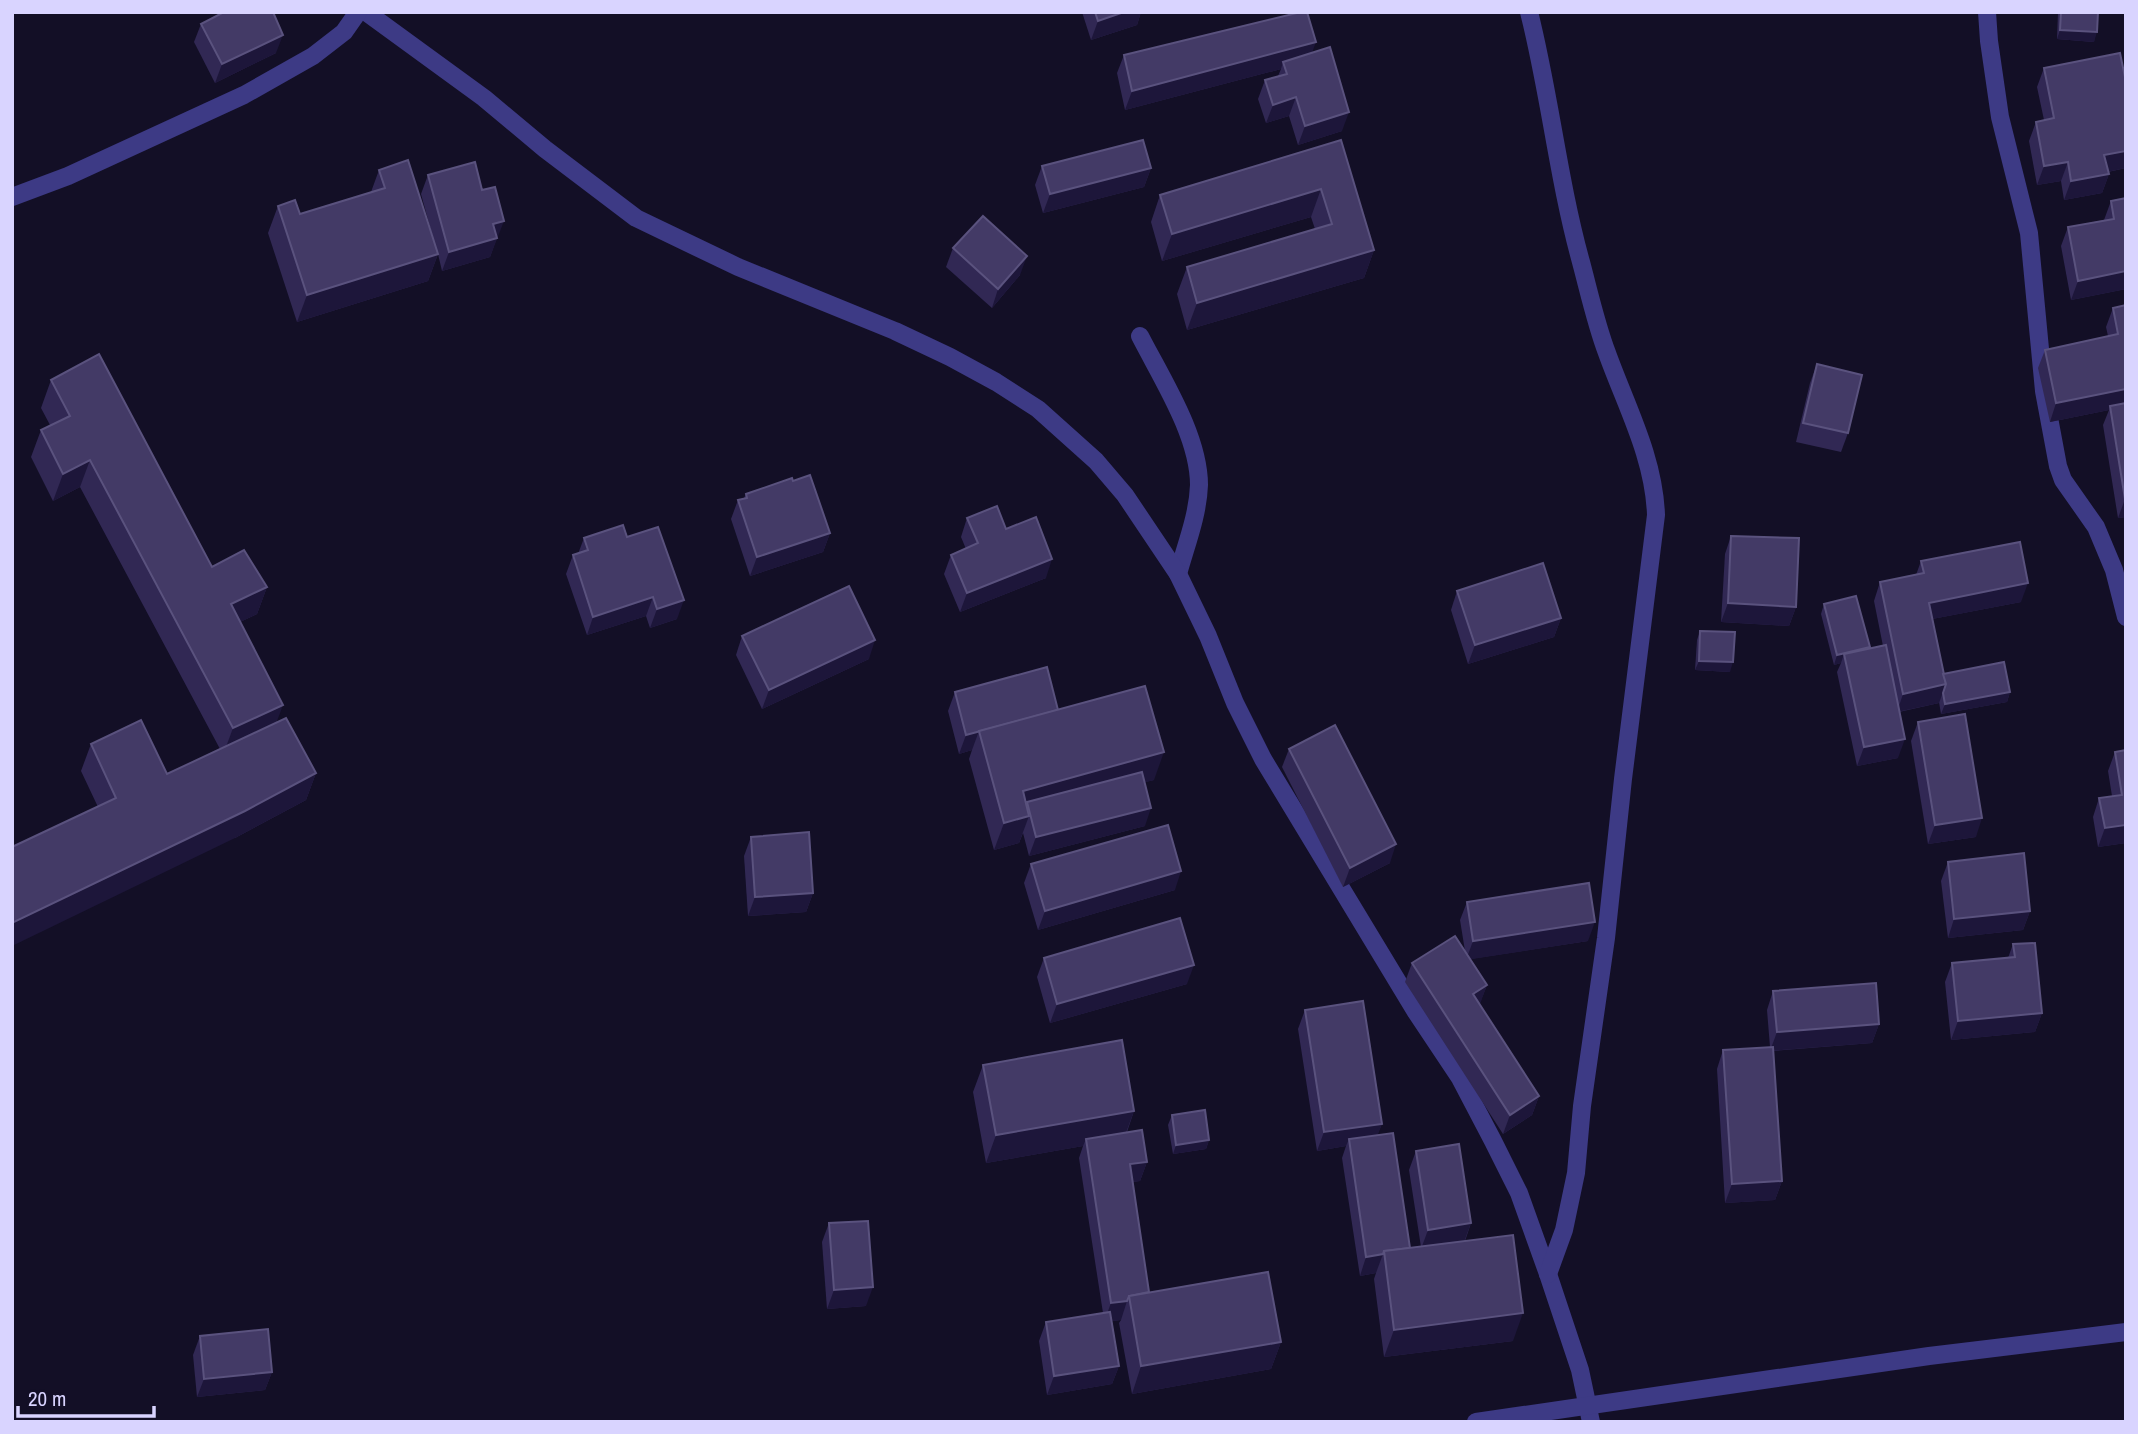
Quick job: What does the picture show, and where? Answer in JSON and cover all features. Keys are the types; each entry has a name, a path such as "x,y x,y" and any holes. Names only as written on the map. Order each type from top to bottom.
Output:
{"street":[{"path":"12,197 68,176 244,95 313,56 344,32 358,12"},
{"path":"1529,12 1560,178 1577,248 1606,352 1638,430 1656,497 1606,938 1579,1127 1576,1172 1564,1230 1548,1274"},
{"path":"1987,12 2000,117 2029,233 2044,391 2058,466 2063,480 2096,527 2120,569 2126,617"},
{"path":"378,15 636,218 738,267 895,331 950,357 1038,409 1096,461 1125,495 1178,574 1263,759 1416,1012 1466,1089 1519,1193 1580,1370 1589,1413"},
{"path":"1140,337 1186,428 1198,467 1197,503 1178,574"},
{"path":"1476,1422 1589,1413 1929,1356 2126,1332"}],"building":[{"path":"224,12 273,12 283,35 222,64 201,24"},
{"path":"1095,12 1124,12 1098,21"},
{"path":"1307,12 1316,42 1132,91 1124,55"},
{"path":"2061,12 2098,12 2097,32 2060,30"},
{"path":"1330,47 1349,112 1305,126 1296,97 1273,105 1265,80 1287,74 1283,62"},
{"path":"2120,53 2126,82 2126,151 2104,155 2109,174 2071,181 2068,162 2044,166 2036,122 2054,118 2044,68"},
{"path":"1143,140 1151,168 1050,194 1042,166"},
{"path":"1341,140 1374,250 1197,303 1187,267 1332,224 1321,189 1172,234 1160,195"},
{"path":"408,160 438,254 307,295 278,206 295,200 300,214 385,188 379,170"},
{"path":"475,162 482,190 495,187 504,221 493,224 497,238 449,252 428,175"},
{"path":"2126,198 2126,271 2078,281 2068,227 2114,219 2111,201"},
{"path":"983,216 1027,256 998,289 953,248"},
{"path":"2126,305 2126,389 2056,403 2045,350 2118,334 2113,308"},
{"path":"99,354 212,567 244,550 267,587 231,604 283,705 233,728 90,460 63,474 41,430 70,416 51,380"},
{"path":"1817,364 1862,375 1848,433 1803,423"},
{"path":"2126,403 2126,499 2125,499 2110,406"},
{"path":"810,475 830,533 757,557 738,500 747,498 746,494 792,478 793,481"},
{"path":"997,506 1006,529 1036,517 1052,559 967,593 951,555 978,543 967,518"},
{"path":"623,525 627,537 658,527 684,600 657,609 653,597 593,617 573,555 588,550 584,538"},
{"path":"1731,536 1799,538 1796,607 1728,603"},
{"path":"2020,542 2028,583 1929,603 1946,684 1903,694 1880,582 1924,573 1921,561"},
{"path":"1543,563 1561,618 1475,645 1457,591"},
{"path":"849,586 875,640 769,690 742,636"},
{"path":"1856,596 1870,647 1837,655 1824,604"},
{"path":"1700,631 1735,632 1733,662 1699,661"},
{"path":"1886,645 1905,739 1864,747 1844,654"},
{"path":"2004,662 2010,692 1945,704 1943,693 1946,684 1943,674"},
{"path":"1047,667 1058,710 966,735 955,692"},
{"path":"1145,686 1164,752 1023,791 1029,816 1004,823 979,731"},
{"path":"1965,714 1982,818 1935,825 1918,722"},
{"path":"286,718 316,773 245,811 12,923 12,847 116,798 91,744 141,720 167,774"},
{"path":"1335,725 1396,844 1350,868 1289,749"},
{"path":"2126,750 2126,825 2105,828 2099,798 2122,795 2115,752"},
{"path":"1142,772 1151,808 1036,837 1027,802"},
{"path":"1168,825 1181,871 1045,911 1031,864"},
{"path":"809,832 813,893 755,897 751,837"},
{"path":"2024,853 2030,911 1954,919 1948,862"},
{"path":"1589,883 1595,922 1473,941 1467,902"},
{"path":"1180,918 1194,965 1057,1004 1044,958"},
{"path":"1455,936 1487,985 1473,994 1539,1096 1510,1115 1412,963"},
{"path":"2035,943 2042,1013 1958,1021 1952,963 2015,957 2013,944"},
{"path":"1876,983 1879,1024 1777,1032 1773,991"},
{"path":"1363,1001 1382,1124 1324,1132 1305,1010"},
{"path":"1122,1040 1134,1111 996,1135 983,1065"},
{"path":"1773,1047 1782,1181 1732,1184 1723,1050"},
{"path":"1205,1110 1209,1140 1176,1145 1172,1115"},
{"path":"1142,1130 1147,1162 1130,1164 1149,1292 1129,1296 1127,1301 1111,1303 1086,1139"},
{"path":"1393,1133 1410,1248 1384,1251 1383,1254 1366,1257 1349,1139"},
{"path":"1459,1144 1471,1223 1428,1230 1416,1151"},
{"path":"868,1221 873,1287 834,1290 829,1223"},
{"path":"1513,1235 1523,1313 1394,1330 1384,1251"},
{"path":"1268,1272 1281,1342 1141,1366 1129,1296"},
{"path":"1110,1312 1119,1366 1054,1376 1046,1322"},
{"path":"268,1329 272,1372 204,1379 200,1336"}]}
